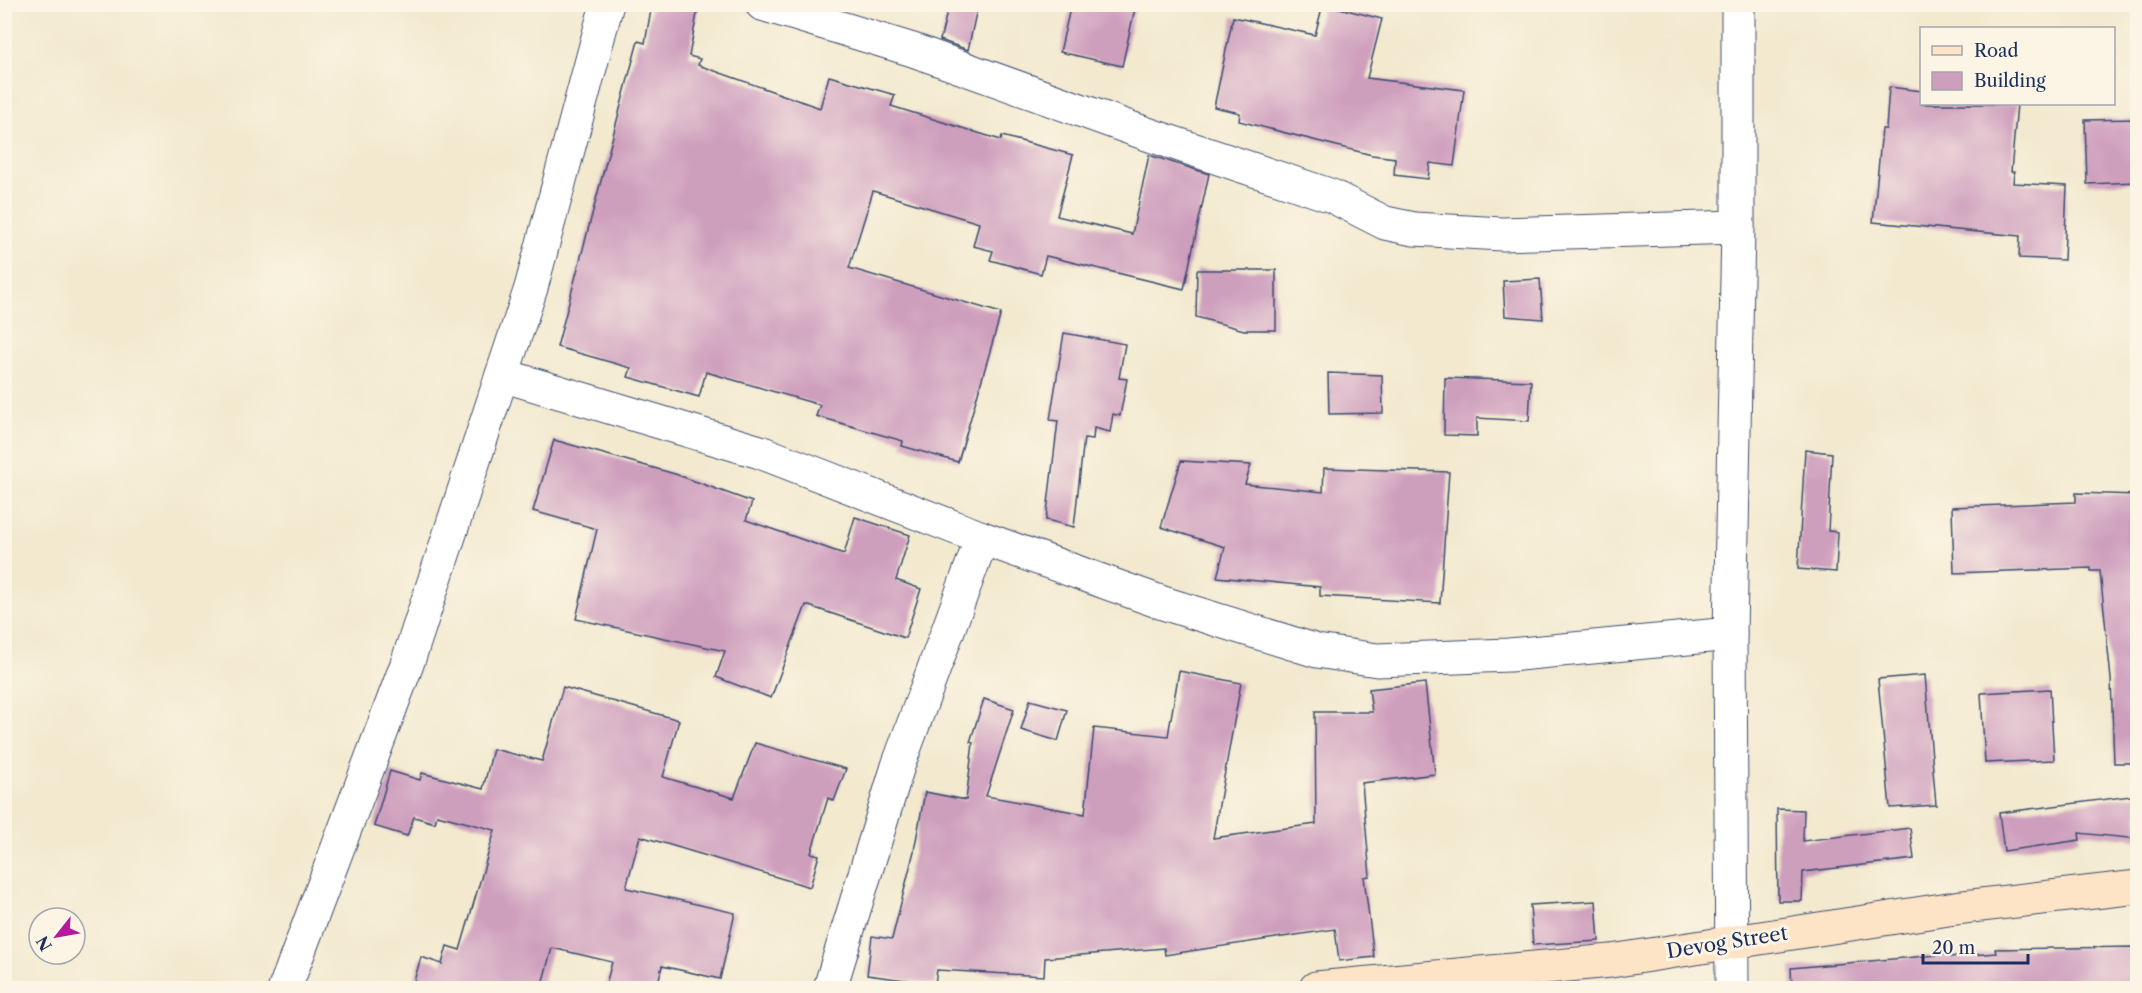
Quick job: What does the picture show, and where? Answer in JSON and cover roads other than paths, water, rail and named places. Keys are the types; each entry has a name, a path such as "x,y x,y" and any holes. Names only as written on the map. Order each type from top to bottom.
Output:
{"street":[{"path":"285,988 407,664 531,288 607,4"},
{"path":"762,4 913,50 1147,134 1332,196 1385,223 1414,229 1502,234 1738,227"},
{"path":"1732,988 1730,634 1738,227 1738,4"},
{"path":"502,375 760,452 982,538 1164,603 1317,651 1377,660 1509,655 1730,634"},
{"path":"830,988 898,766 982,538"},
{"name":"Devog Street","path":"1316,988 1611,961 1732,940 1955,908 2138,887"}]}
